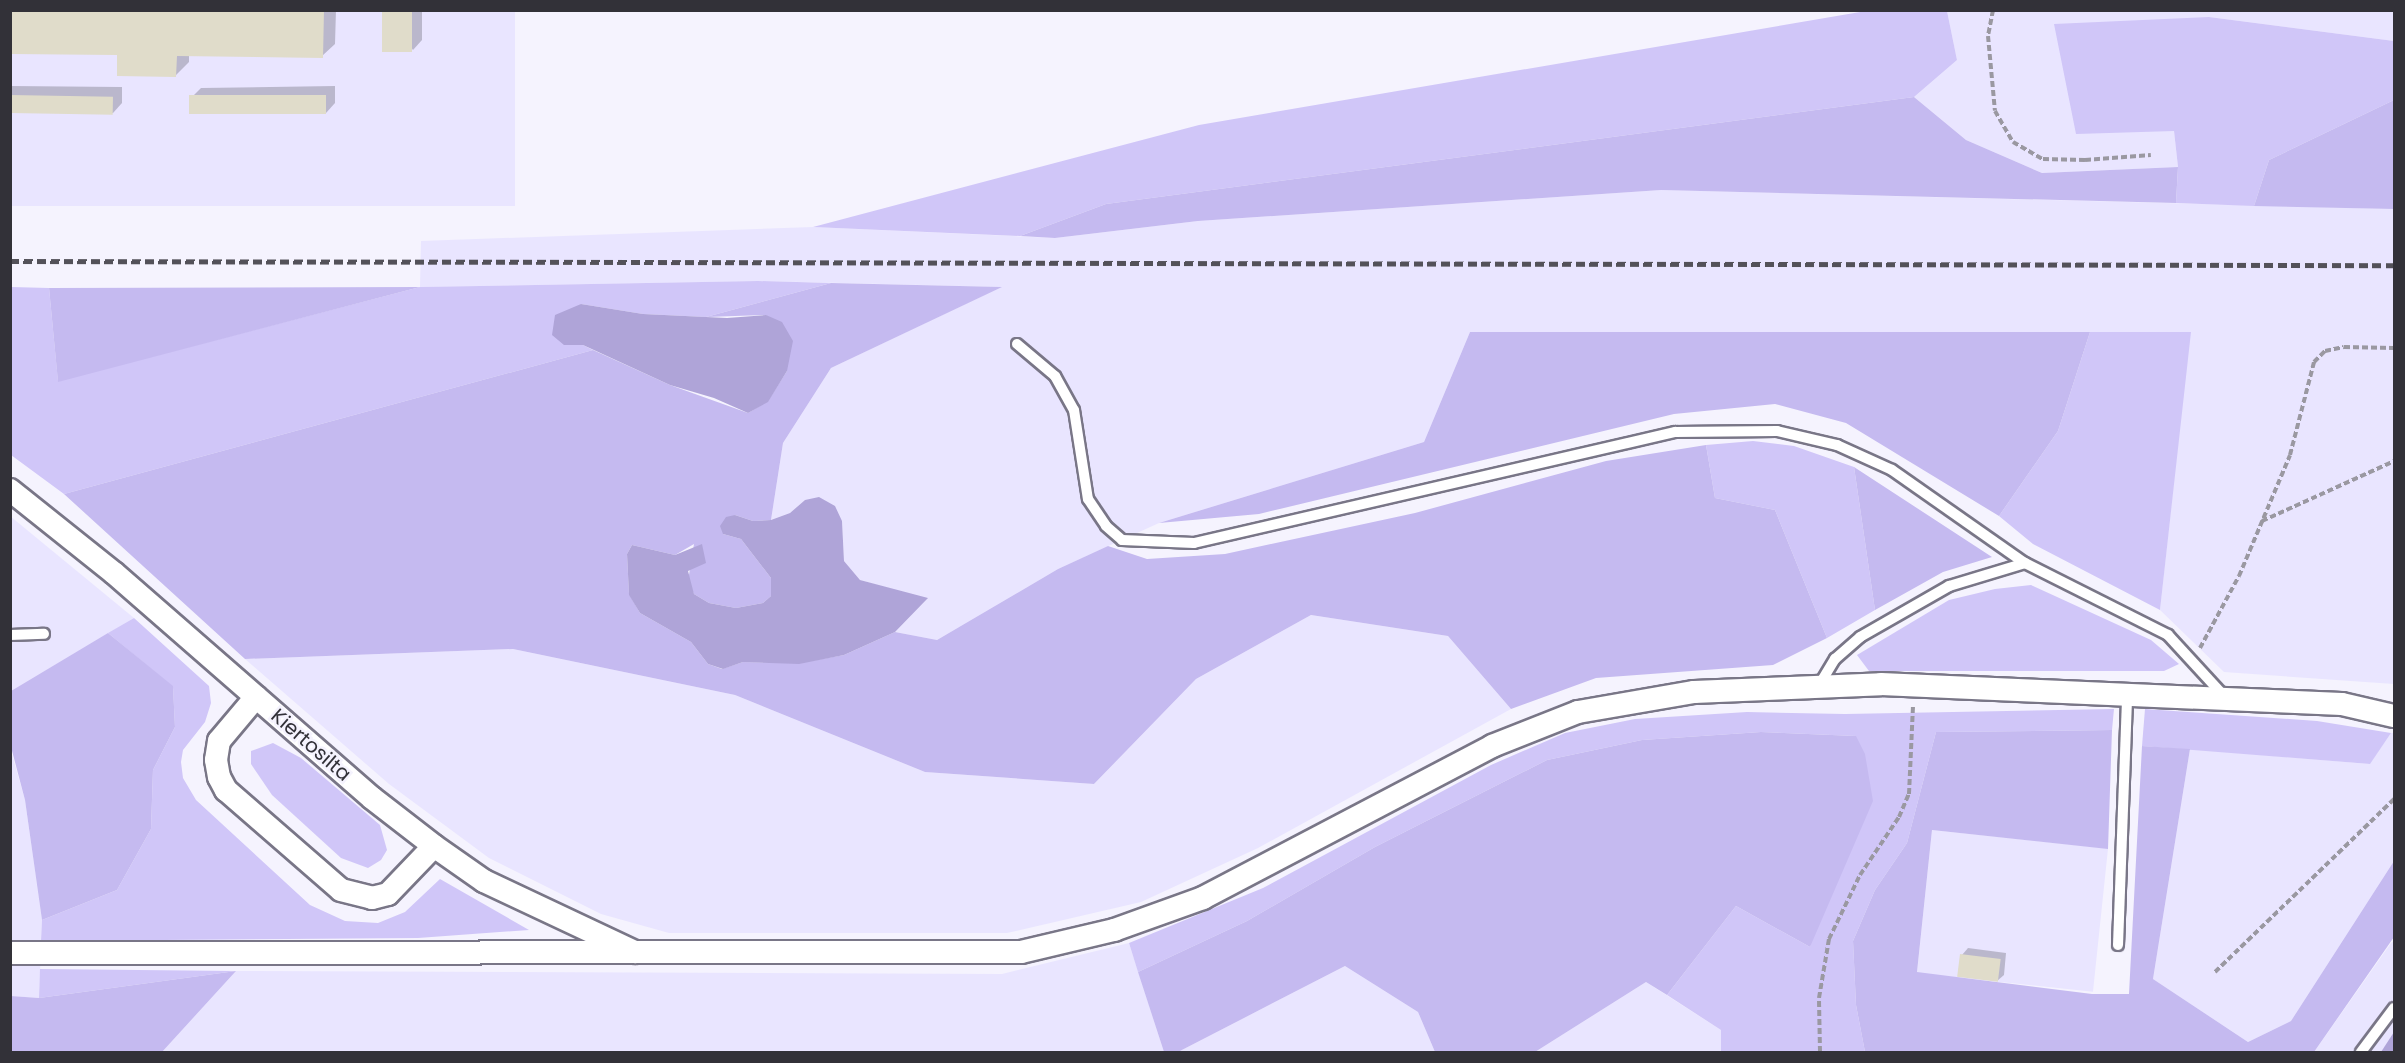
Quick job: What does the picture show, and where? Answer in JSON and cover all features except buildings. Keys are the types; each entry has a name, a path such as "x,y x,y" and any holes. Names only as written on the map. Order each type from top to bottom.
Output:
{"street":[{"name":"Kiertosilta","path":"10,490 114,573 256,697 434,846 484,881 640,955"},
{"path":"10,953 640,955 1021,952 1114,930 1203,898 1492,746 1578,712 1694,692 1914,686 2342,704 2394,716"},
{"path":"256,697 219,741 216,760 219,777 226,789 341,890 372,898 388,894 434,846"}],"lane":[{"path":"1017,344 1055,376 1074,410 1088,499 1106,526 1122,540 1194,543 1675,432 1743,429 1777,431 1837,445 1892,470 2025,563 2141,619 2168,635 2193,659 2227,699"},
{"path":"1818,687 1835,659 1860,637 1949,586 2025,563"},
{"path":"10,635 44,634"},
{"path":"2118,945 2127,695"},
{"path":"2361,1053 2394,1008"}],"path":[{"path":"1993,10 1988,36 1995,111 2013,142 2043,159 2085,160 2151,155"},
{"path":"2193,659 2239,576 2290,455 2314,362 2325,351 2344,347 2394,348"},
{"path":"2262,521 2394,462"},
{"path":"1820,1053 1819,998 1829,939 1860,875 1899,817 1909,794 1914,686"},
{"path":"2215,972 2394,799"}],"shaded area":[{"path":"10,11 515,11 515,206 10,206"},
{"path":"1866,11 1947,11 1957,60 1914,97 1106,204 1020,236 813,227 1199,125"},
{"path":"1947,11 2394,11 2394,41 2209,17 2174,131 2178,167 2042,173 1966,140 1914,97 1957,60"},
{"path":"2209,17 2394,41 2394,100 2269,160 2254,206 2176,203 2178,167 2174,131 2076,134 2054,24"},
{"path":"1914,97 1966,140 2042,173 2178,167 2176,203 1661,190 1198,221 1055,238 1020,236 1106,204"},
{"path":"2394,100 2394,209 2254,206 2269,160"},
{"path":"1661,190 2394,209 2394,684 2224,672 2160,610 2190,332 1470,332 1424,442 1159,523 1058,569 937,640 895,632 927,599 860,580 844,561 842,521 805,500 790,513 771,520 783,443 831,368 1001,287 758,281 420,287 421,241 813,227 1055,238 1198,221"},
{"path":"758,281 831,283 706,317 643,314 581,304 564,345 583,345 593,350 64,494 11,455 11,287 49,288 58,381 420,287"},
{"path":"831,283 1002,287 831,368 783,443 771,520 753,521 735,515 723,534 741,539 771,578 771,596 763,603 736,608 709,603 694,594 688,581 694,544 675,555 632,545 627,554 629,594 640,613 691,642 708,664 722,669 743,662 799,663 844,655 895,632 937,640 1058,569 1108,546 1147,559 1225,554 1415,513 1606,461 1706,445 1715,498 1775,510 1827,638 1773,665 1596,678 1511,709 1448,636 1311,615 1196,679 1094,784 925,772 735,695 513,649 245,659 64,494 593,350 670,385 748,413 768,401 787,371 766,315 706,317"},
{"path":"420,287 58,382 49,288"},
{"path":"581,304 643,314 727,318 766,315 782,322 793,341 787,371 768,402 748,413 714,398 670,385 583,345 564,345 552,335 555,315"},
{"path":"1470,332 2090,332 2058,431 1999,516 1846,423 1775,404 1674,414 1259,514 1159,523 1424,442"},
{"path":"2090,332 2191,332 2160,610 2033,544 1999,516 2058,431"},
{"path":"1753,441 1794,446 1854,467 1875,610 1827,638 1775,510 1715,498 1706,445"},
{"path":"1854,467 1992,557 1943,572 1875,610"},
{"path":"819,497 835,506 842,521 844,561 860,580 928,598 895,632 844,655 799,664 743,662 723,669 708,664 691,642 640,613 629,595 627,554 632,545 675,555 702,544 706,563 688,571 694,594 709,603 736,608 763,603 771,596 771,578 741,539 723,534 720,526 726,517 735,515 753,521 771,520 790,513 805,500"},
{"path":"10,516 134,618 11,691 10,691"},
{"path":"2031,585 2151,640 2179,664 2164,671 1869,671 1857,655 1949,600 1995,589"},
{"path":"1311,615 1448,636 1511,709 1258,848 1141,902 1007,933 669,933 601,914 489,858 389,784 245,659 513,649 735,695 925,772 1094,784 1196,679"},
{"path":"134,618 209,686 211,703 205,722 183,750 181,762 183,778 196,800 310,905 345,921 378,923 405,912 440,879 529,930 418,938 41,941 42,920 117,890 151,829 153,770 175,727 173,687 108,633"},
{"path":"108,633 173,686 175,727 153,770 151,829 117,890 42,920 25,800 11,747 11,691"},
{"path":"2114,709 2112,730 1936,732 1907,843 1875,890 1853,941 1856,1005 1865,1052 1721,1052 1721,1030 1667,995 1736,906 1810,947 1856,736 1761,732 1642,740 1547,760 1375,847 1247,921 1138,972 1129,943 1263,888 1491,765 1565,733 1635,719 1747,712 1845,714"},
{"path":"2145,709 2317,721 2391,733 2370,764 2142,746"},
{"path":"2112,730 2108,849 1932,830 1917,972 2092,994 2129,994 2142,746 2190,749 2153,979 2248,1042 2291,1021 2394,861 2394,937 2314,1052 1865,1052 1856,1005 1853,941 1875,890 1907,843 1936,732"},
{"path":"1761,732 1856,736 1865,754 1873,801 1810,947 1736,906 1667,995 1646,982 1535,1052 1435,1052 1418,1012 1345,966 1178,1052 1164,1052 1138,972 1247,921 1375,847 1547,760 1642,740"},
{"path":"2391,733 2394,733 2394,861 2291,1021 2248,1042 2153,979 2190,749 2369,764"},
{"path":"273,743 301,758 380,825 387,850 381,860 368,868 341,858 272,795 251,764 251,751"},
{"path":"10,747 25,800 42,920 39,998 11,996"},
{"path":"1932,830 2108,849 2093,992 1917,973"},
{"path":"2394,941 2394,1052 2314,1052 2391,943"},
{"path":"1129,943 1164,1052 162,1052 236,971 1002,974"},
{"path":"1345,966 1418,1012 1435,1052 1178,1052"},
{"path":"40,969 236,971 39,998"},
{"path":"236,971 162,1052 11,1052 11,996 39,998"},
{"path":"1646,982 1721,1030 1721,1052 1535,1052"},
{"path":"2394,1032 2394,1052 2381,1052"}],"railway":[{"path":"10,261 2394,265"}]}
